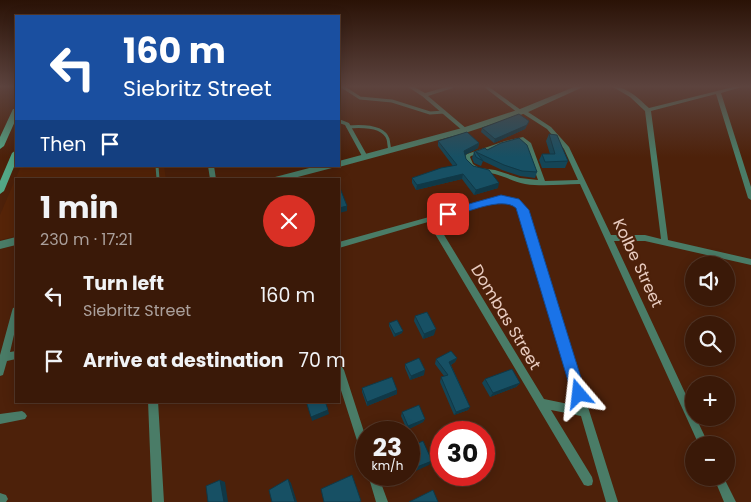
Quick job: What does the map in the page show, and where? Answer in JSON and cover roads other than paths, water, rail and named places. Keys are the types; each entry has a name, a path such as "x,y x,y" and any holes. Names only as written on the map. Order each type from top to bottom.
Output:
{"main road":[{"path":"0,146 15,113"},
{"path":"0,191 15,155"}],"street":[{"path":"648,110 665,242"},
{"path":"724,110 751,198"},
{"path":"340,164 465,130 521,111"},
{"name":"Kolbe Street","path":"521,111 549,128 563,143 584,182 700,436"},
{"path":"444,112 465,130"},
{"path":"340,122 348,127 365,157"},
{"path":"542,182 528,143 523,139 507,142 470,154 467,157 469,163 478,171 491,172 523,181 542,182 584,182"},
{"path":"282,178 325,167"},
{"path":"340,245 501,199 516,202 524,210 612,502"},
{"name":"Dombas Street","path":"430,219 588,481"},
{"path":"608,238 644,238 751,262"},
{"path":"0,245 15,241"},
{"path":"0,372 15,314"},
{"path":"4,358 15,355"},
{"path":"340,373 356,421"},
{"path":"153,403 158,502"},
{"path":"541,403 585,412"},
{"path":"0,419 22,416"},
{"path":"377,486 382,502"},
{"path":"723,486 730,502"}],"lane":[{"path":"422,110 430,113 444,112"},
{"path":"348,127 362,126 383,134 388,139 390,151"}]}
